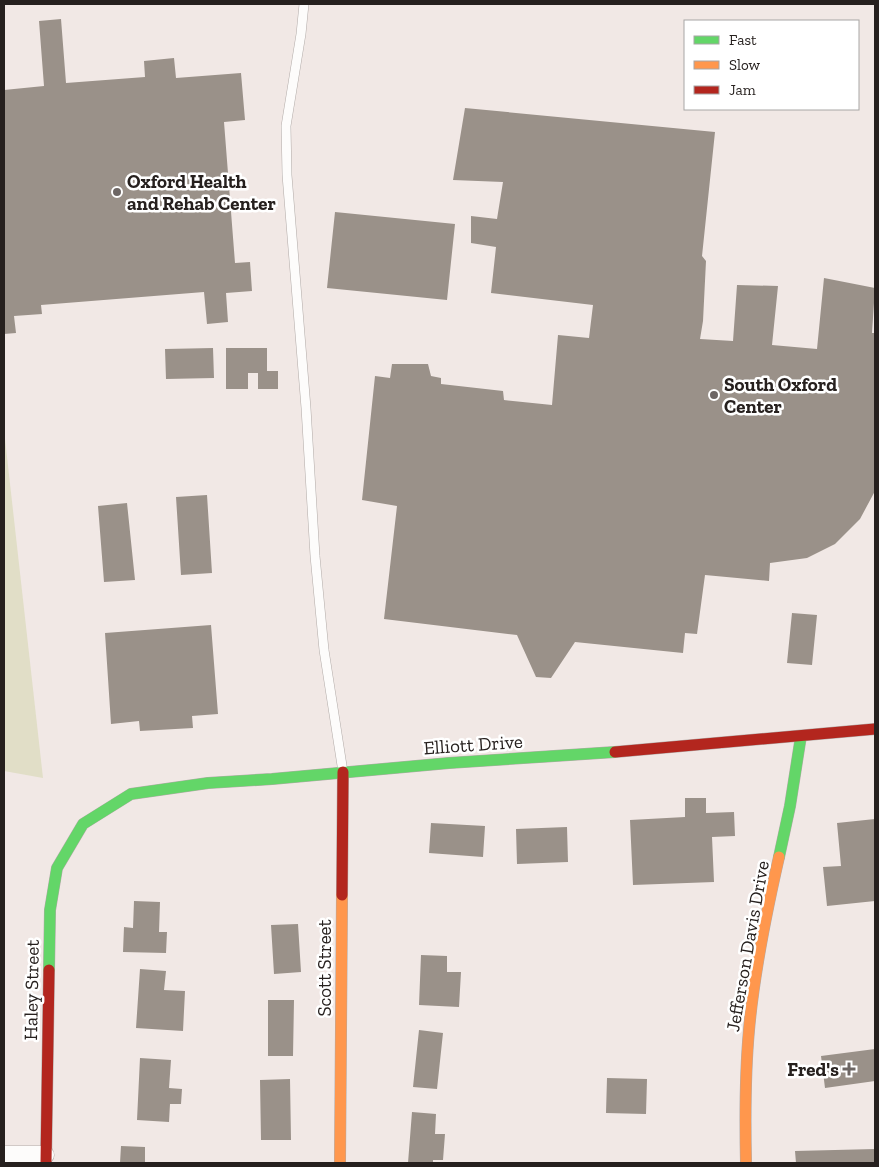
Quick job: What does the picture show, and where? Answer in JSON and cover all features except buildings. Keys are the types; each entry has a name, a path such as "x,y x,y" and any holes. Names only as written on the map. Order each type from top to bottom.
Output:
{"street":[{"name":"Elliott Drive","path":"83,824 131,794 208,783 632,751 875,729"},
{"name":"Jefferson Davis Drive","path":"746,1163 745,1112 749,1029 764,925 790,806 801,736"},
{"name":"Scott Street","path":"340,1163 343,772"},
{"name":"Haley Street","path":"45,1159 50,910 57,868 83,824"},
{"path":"4,1155 45,1159"}],"lane":[{"path":"304,4 286,126 287,175 306,408 315,556 324,650 343,772"}],"shaded area":[{"path":"4,430 43,778 4,771"}],"traffic: fast":[{"path":"779,857 790,806 801,736"},
{"path":"49,970 50,910 57,868 83,824 131,794 208,783 449,763 615,752"}],"traffic: slow":[{"path":"746,1163 746,1080 751,1008 761,943 779,857"},
{"path":"340,1163 342,895"}],"traffic: jam":[{"path":"615,752 875,729"},
{"path":"342,895 343,772"},
{"path":"46,1163 49,970"}],"place":[{"name":"Oxford Health and Rehab Center","path":"117,192"},
{"name":"South Oxford Center","path":"714,395"},
{"name":"Fred's","path":"849,1069"}]}
